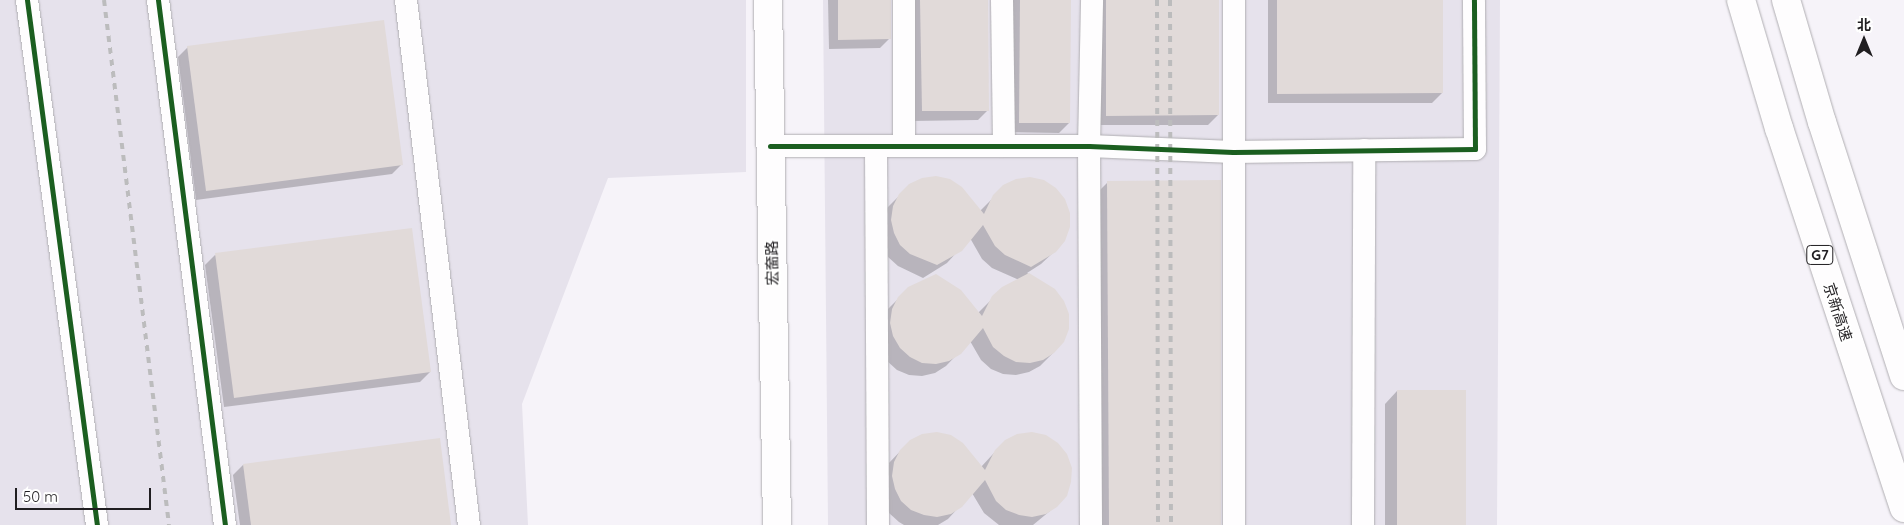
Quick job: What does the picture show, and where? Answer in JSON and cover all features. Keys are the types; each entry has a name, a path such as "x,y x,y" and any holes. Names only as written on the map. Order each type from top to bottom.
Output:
{"main road":[{"name":"宏奤路","path":"768,0 777,525"},
{"name":"京新高速","path":"1741,0 1785,147 1904,508"},
{"path":"1786,0 1822,122 1904,376"}],"street":[{"path":"27,0 97,525"},
{"path":"158,0 225,525"},
{"path":"406,0 469,525"},
{"path":"904,0 904,146"},
{"path":"1002,0 1004,146"},
{"path":"1091,525 1090,146 1092,0"},
{"path":"1234,0 1234,525"},
{"path":"770,146 1090,146 1233,152 1475,149 1474,0"},
{"path":"876,146 878,525"},
{"path":"1363,525 1364,150"}],"shaded area":[{"path":"0,0 746,0 746,172 608,178 522,404 528,525 0,525"},
{"path":"823,0 1500,0 1497,525 828,525"}],"building":[{"path":"838,0 891,0 891,39 838,40"},
{"path":"920,0 988,0 989,111 922,111"},
{"path":"1020,0 1071,0 1070,123 1019,123"},
{"path":"1106,0 1219,0 1219,115 1106,116"},
{"path":"1277,0 1443,0 1443,93 1277,94"},
{"path":"384,20 403,165 206,191 187,46"},
{"path":"936,176 950,179 962,187 984,214 993,195 1003,185 1016,179 1030,177 1044,180 1056,188 1065,199 1070,213 1070,227 1065,241 1056,252 1031,267 1005,255 995,246 983,225 962,251 937,265 910,254 900,245 894,233 891,220 893,206 899,194 909,184 922,178"},
{"path":"1221,180 1221,525 1109,525 1107,181"},
{"path":"412,228 431,372 234,398 215,253"},
{"path":"1029,273 1055,289 1064,301 1069,314 1069,329 1064,342 1054,353 1043,360 1030,363 1016,362 1004,356 993,347 983,328 961,354 949,361 936,364 922,363 910,357 900,348 893,336 890,323 892,309 898,297 908,287 936,274 961,290 982,316 992,296 1002,287"},
{"path":"1397,390 1466,390 1466,525 1397,525"},
{"path":"937,432 951,435 963,443 985,470 995,450 1005,440 1017,434 1032,432 1046,435 1058,443 1067,454 1072,468 1067,496 1057,507 1046,514 1032,517 1019,515 1006,510 996,501 985,480 962,507 951,514 937,517 911,510 901,501 895,489 892,476 894,462 900,450 910,440 922,434"},
{"path":"440,438 451,525 251,525 243,464"}],"railway":[{"path":"104,0 169,525"},
{"path":"1157,0 1158,525"},
{"path":"1170,0 1171,525"}],"cycle path":[{"path":"27,0 97,525"},
{"path":"158,0 225,525"},
{"path":"770,146 1089,146 1233,152 1475,149 1474,0"}]}
